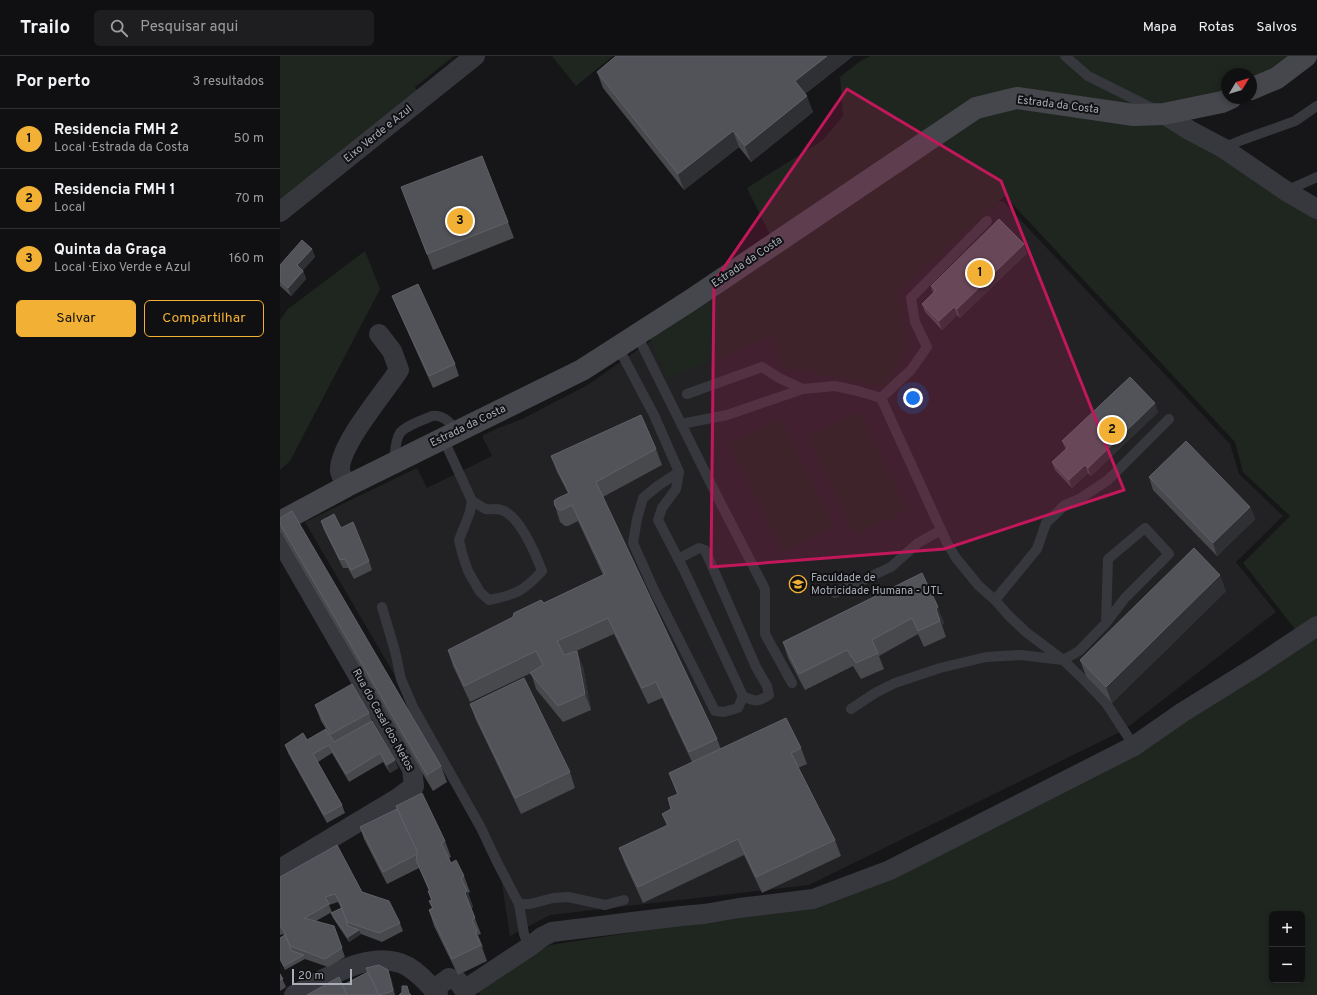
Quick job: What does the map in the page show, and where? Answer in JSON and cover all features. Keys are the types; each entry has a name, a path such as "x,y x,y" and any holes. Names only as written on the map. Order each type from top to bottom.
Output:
{"street":[{"name":"Eixo Verde e Azul","path":"280,212 475,56"},
{"path":"1257,87 1278,78 1306,56"},
{"name":"Estrada da Costa","path":"280,522 347,486 582,370 691,300 976,108 1017,98 1134,115 1164,114 1221,102"},
{"path":"1164,114 1189,130 1224,148 1286,191 1317,209"},
{"path":"347,486 340,472 344,454 359,426 390,385 399,370 392,351 378,334"},
{"name":"Rua do Casal dos Netos","path":"280,540 412,769 414,786 402,795 281,869"},
{"path":"294,995 347,968 364,962 386,960 407,966 416,972 436,992 449,978 458,981 466,992 529,946 552,932 704,914 813,899 890,870 1134,746 1183,712 1257,666 1317,626"}],"lane":[{"path":"1065,56 1088,76 1164,114"},
{"path":"1224,148 1295,121 1317,106"},
{"path":"1286,191 1317,177"},
{"path":"881,398 910,370 927,347 916,322 911,298 987,221"},
{"path":"637,335 765,589 766,634 792,683"},
{"path":"618,347 654,415 679,472 676,489 662,508 658,520 743,696 753,701 760,700 769,695 767,686 756,667 706,550 699,548 678,559"},
{"path":"687,394 762,367 778,378 803,389"},
{"path":"681,424 727,415 803,389 835,386 881,398 940,530 956,558 979,586 1026,632 1063,660 1106,703 1134,746"},
{"path":"995,600 1037,549 1046,523 1065,505 1081,498 1108,480 1169,419"},
{"path":"451,435 472,501 470,512 459,540 468,571 480,592 489,600 511,596 530,584 542,571 538,560 525,533 516,521 503,510 486,509 472,501"},
{"path":"679,472 643,498 637,519 633,543 654,590 714,711 724,712 738,708 743,696"},
{"path":"851,709 875,693 895,683 955,664 986,657 1020,655 1063,660 1079,650 1106,623 1125,598 1169,554 1145,528 1108,559 1106,623"},
{"path":"835,593 891,567 918,543 940,530"},
{"path":"382,607 395,651 400,679 413,707 481,828 519,904 524,934 529,946"},
{"path":"519,904 530,904 553,898 568,897 605,905 624,900"}],"highlighted area":[{"path":"847,89 1001,181 1124,490 944,549 711,567 714,282"}],"shaded area":[{"path":"280,56 454,56 415,87 418,92 280,202"},
{"path":"552,56 613,56 576,86"},
{"path":"870,56 1306,56 1257,85 1257,68 1221,68 1221,100 1164,114 1317,209 1317,995 481,995 473,986 550,945 675,926 895,877 1302,638 1243,563 1290,516 1243,472 1235,442 1005,196 898,292 909,347 885,387 782,367 772,337 667,378 649,336 779,253 747,188 823,140 843,116 840,77 859,62"},
{"name":"Faculdade de Motricidade Humana - UTL","path":"1003,201 1230,444 1239,474 1283,516 1236,562 1276,612 1124,730 809,885 550,915 510,936 500,871 429,734 305,522 417,468 427,488 492,456 482,436 522,419 586,386 652,340 838,220"},
{"path":"365,251 380,289 290,461 280,470 280,320 288,309"},
{"path":"860,412 907,511 855,535 807,436"},
{"path":"781,418 834,525 782,551 729,444"}],"building":[{"path":"616,56 827,56 795,81 807,96 745,146 733,131 678,174 597,72"},
{"path":"482,156 508,222 427,254 401,187"},
{"path":"999,219 1024,244 957,309 954,307 939,321 922,304 936,290 931,286"},
{"path":"302,240 312,249 297,265 303,271 288,288 280,281 280,265"},
{"path":"418,284 455,364 429,376 392,296"},
{"path":"1130,377 1155,403 1088,468 1085,465 1069,480 1052,462 1068,447 1062,441"},
{"path":"641,415 656,449 596,482 717,739 689,752 656,682 642,688 608,618 557,641 564,655 577,651 585,694 558,706 530,673 543,665 536,651 464,686 448,650 513,617 514,613 541,600 544,603 605,574 572,505 562,510 559,510 555,506 554,501 556,499 569,493 551,456"},
{"path":"1186,441 1250,507 1213,543 1149,477"},
{"path":"292,511 441,766 427,775 280,524 280,518"},
{"path":"334,514 341,528 353,522 369,561 351,570 345,559 340,560 321,521"},
{"path":"1194,548 1220,575 1106,687 1080,660"},
{"path":"922,573 938,607 936,609 940,621 918,631 912,618 872,640 878,653 856,663 847,650 799,674 783,642"},
{"path":"524,678 570,772 515,798 470,704"},
{"path":"352,684 369,713 331,734 315,705"},
{"path":"786,718 801,748 791,753 835,840 756,877 738,839 638,887 619,848 668,825 662,814 671,809 668,798 678,794 669,773"},
{"path":"372,721 395,760 387,765 380,753 346,774 329,745 313,754 342,805 324,815 285,745 303,733 307,740 326,729 334,742"},
{"path":"422,793 445,841 441,843 451,863 456,860 464,876 461,878 467,891 465,893 475,918 472,920 477,931 475,932 481,945 452,959 429,910 433,908 429,901 432,900 428,891 430,891 416,860 416,850 396,806"},
{"path":"397,809 417,851 417,854 383,872 360,827"},
{"path":"337,845 362,892 389,901 400,923 379,933 347,922 335,894 325,897 329,904 304,918 334,926 342,948 325,959 290,946 284,931 280,926 280,877"},
{"path":"342,908 348,926 359,930 348,937 331,913"},
{"path":"285,935 292,951 304,955 284,966 280,959 280,938"},
{"path":"379,965 388,970 393,991 379,995 366,968"},
{"path":"368,972 379,995 347,995 343,985"},
{"path":"339,977 347,995 307,995"},
{"path":"402,986 407,986 411,995 399,995 402,992"}],"place":[{"name":"Quinta da Graça","path":"460,221"},
{"name":"Residencia FMH 2","path":"980,273"},
{"name":"Residencia FMH 1","path":"1112,430"},
{"name":"Faculdade de Motricidade Humana - UTL","path":"798,584"}]}
